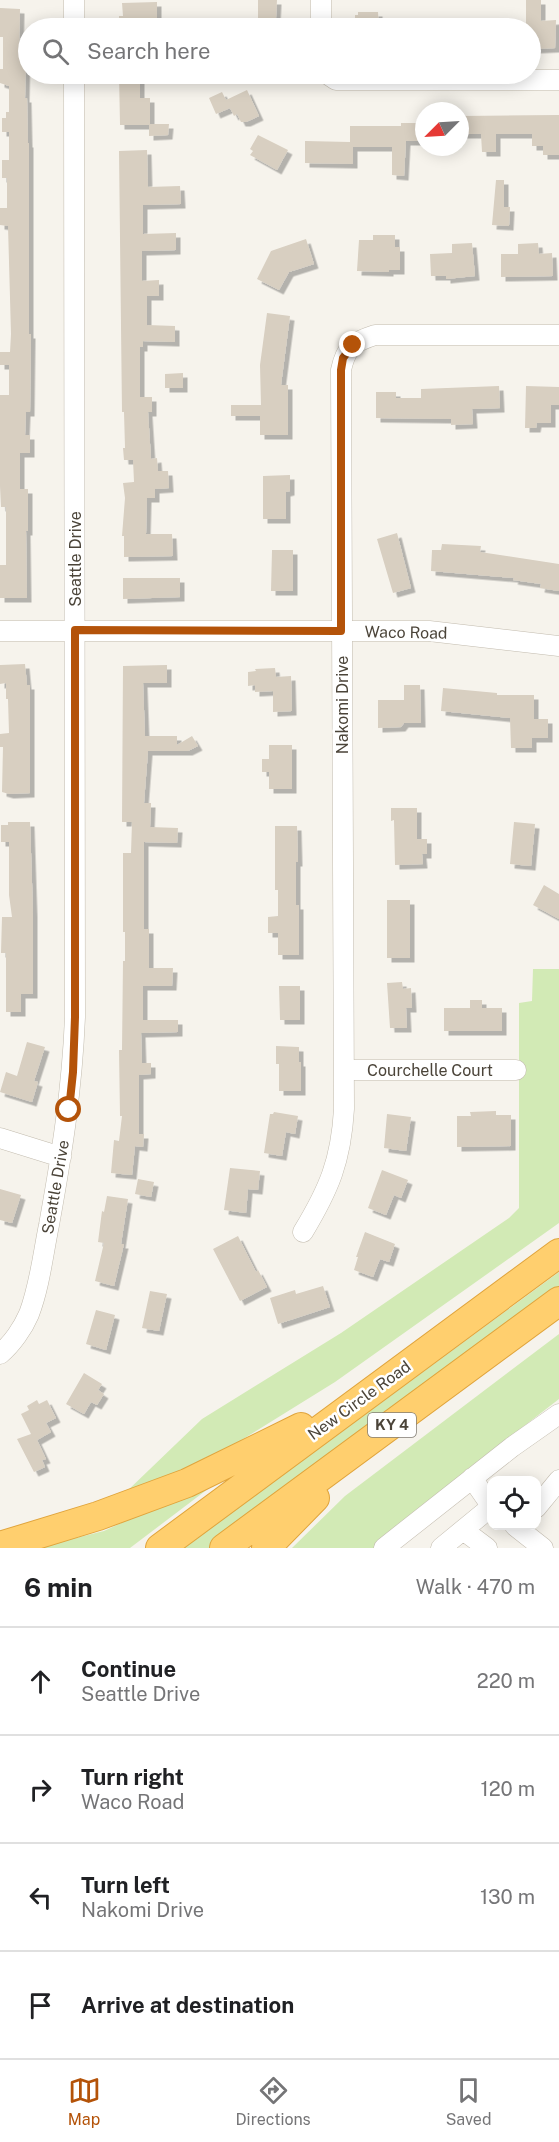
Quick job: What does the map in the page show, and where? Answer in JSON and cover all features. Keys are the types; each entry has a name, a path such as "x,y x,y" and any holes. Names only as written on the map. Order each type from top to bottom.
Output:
{"highway":[{"name":"New Circle Road","path":"160,1548 559,1253"},
{"name":"KY 4","path":"224,1548 559,1301"},
{"path":"0,1546 98,1516 187,1483 306,1424 416,1358"},
{"path":"266,1548 311,1502 444,1386"}],"street":[{"path":"74,0 74,18"},
{"path":"321,0 321,18"},
{"path":"541,80 559,80"},
{"name":"Seattle Drive","path":"0,1354 19,1333 36,1294 61,1157 73,1072 75,1017 74,84"},
{"name":"Nakomi Drive","path":"303,1232 325,1194 339,1153 344,1110 341,631 341,370 343,358 359,340 375,335 559,335"},
{"name":"Waco Road","path":"0,631 429,631 559,646"},
{"name":"Courchelle Court","path":"344,1070 516,1070"},
{"path":"0,1138 61,1157"},
{"path":"384,1548 472,1478 559,1414"},
{"path":"472,1478 487,1501"},
{"path":"541,1503 559,1480"},
{"path":"441,1548 487,1510"},
{"path":"463,1530 487,1548"},
{"path":"522,1530 543,1548"}],"green space":[{"path":"533,969 559,969 559,1223 335,1382 211,1459 124,1494 202,1419 341,1333 509,1218 519,1208 519,1003 532,1001"},
{"path":"559,1272 559,1291 211,1548 184,1548"},
{"path":"559,1334 559,1399 434,1496 378,1548 292,1548 345,1496"},
{"path":"229,1473 130,1548 35,1548 104,1531"}],"building":[{"path":"258,0 277,0 276,18 258,18"},
{"path":"526,0 541,0 541,18 526,18"},
{"path":"157,2 157,18 119,18 123,16 122,3"},
{"path":"0,8 20,9 18,84 25,84 29,143 30,412 26,412 25,435 30,435 30,453 20,453 20,489 28,489 27,598 0,598 0,565 6,565 6,507 1,507 0,395 9,395 9,365 0,365 0,352 10,352 11,334 8,226 0,225 0,208 7,208 7,178 2,178 2,160 9,160 9,132 2,132 2,118 6,118 6,112 9,112 9,86 0,83 0,69 3,69 3,37 0,37"},
{"path":"358,12 378,12 378,18 355,18 355,15 358,15"},
{"path":"556,20 555,48 541,49 541,21"},
{"path":"119,84 140,84 140,98 150,98 150,124 169,124 168,135 149,136 149,125 120,125"},
{"path":"247,90 259,116 241,122 237,114 234,116 226,100"},
{"path":"222,92 230,108 216,114 209,98"},
{"path":"559,115 559,155 543,155 543,146 532,146 532,134 496,134 496,152 482,152 481,134 469,134 469,116"},
{"path":"401,123 415,123 415,141 406,141 404,176 392,175 392,147 353,147 353,164 305,163 305,141 350,142 350,126 401,126"},
{"path":"258,135 288,150 277,170 250,155 253,151 250,149"},
{"path":"147,150 148,187 180,186 181,204 143,205 143,234 176,233 176,250 142,251 142,281 159,280 159,296 147,296 147,325 175,326 175,342 143,341 143,347 140,347 140,397 152,397 152,412 148,412 151,459 157,458 158,471 168,471 169,488 155,489 155,498 147,498 146,534 172,534 173,556 124,557 123,483 134,482 133,460 124,460 123,448 125,448 124,412 122,412 119,151"},
{"path":"496,180 504,180 504,207 510,207 509,226 492,225"},
{"path":"373,235 395,235 395,247 400,247 400,270 357,271 359,240 373,240"},
{"path":"306,239 314,264 289,272 279,290 257,279 271,251"},
{"path":"472,243 475,276 446,279 446,276 431,276 430,254 452,253 452,244"},
{"path":"538,243 539,254 552,253 553,276 501,277 501,254 518,254 518,244"},
{"path":"267,313 290,316 281,385 288,385 288,435 260,435 260,416 231,416 231,405 261,405 260,365"},
{"path":"183,373 183,388 165,388 165,374"},
{"path":"499,386 500,408 472,409 473,424 451,425 451,419 376,418 376,392 396,392 396,398 421,398 421,389"},
{"path":"526,386 559,387 559,405 551,405 551,423 537,423 536,428 525,428"},
{"path":"290,475 290,491 286,492 286,519 263,519 263,476"},
{"path":"397,533 411,588 393,593 377,539"},
{"path":"442,544 481,546 480,552 559,564 559,591 540,588 541,584 513,580 514,578 431,571 432,550 441,550"},
{"path":"272,550 293,550 293,591 271,591"},
{"path":"123,578 180,578 180,597 123,599"},
{"path":"25,664 27,685 30,685 30,793 9,794 2,792 3,747 0,747 0,734 9,733 6,683 0,684 0,665"},
{"path":"167,665 167,683 143,683 145,736 177,736 177,745 192,736 198,746 188,751 148,751 144,803 151,803 150,827 178,828 177,843 144,842 144,929 149,929 149,968 173,968 172,986 143,986 143,1020 178,1020 178,1032 141,1033 142,1063 151,1063 151,1074 139,1075 139,1134 144,1134 143,1147 135,1146 132,1175 111,1173 114,1140 119,1141 122,1116 120,1116 119,1050 122,1050 123,961 125,961 123,853 131,853 132,822 122,822 123,666"},
{"path":"275,668 276,677 291,676 292,711 273,712 273,691 255,692 255,685 248,686 248,672 256,671 255,669"},
{"path":"404,685 420,685 421,723 404,723 401,727 378,728 378,700 404,700"},
{"path":"443,688 497,693 497,695 534,695 534,719 548,719 548,738 532,738 532,748 511,748 510,718 441,711"},
{"path":"269,745 292,745 292,789 269,789 269,772 262,772 262,759 269,759"},
{"path":"391,808 417,808 417,839 427,839 427,854 422,854 423,864 395,865 394,820 391,821"},
{"path":"8,822 30,822 33,994 21,994 21,1012 6,1012 6,953 1,953 2,917 12,917 9,895 9,842 1,842 1,825 8,825"},
{"path":"514,822 535,824 531,866 510,864"},
{"path":"275,826 297,826 296,905 299,905 299,955 278,955 278,933 268,933 268,917 278,916 278,890 275,890"},
{"path":"544,885 559,894 559,919 533,905"},
{"path":"387,900 410,900 410,958 387,958"},
{"path":"402,982 403,989 411,988 412,1008 406,1008 407,1028 390,1028 387,983"},
{"path":"279,986 300,986 300,1020 280,1020"},
{"path":"470,1000 482,1000 482,1008 502,1008 502,1031 444,1031 444,1008 470,1008"},
{"path":"27,1042 45,1047 34,1081 38,1082 32,1102 0,1092 6,1072 17,1076"},
{"path":"276,1046 299,1047 301,1091 279,1091"},
{"path":"496,1111 496,1115 511,1115 511,1146 457,1147 457,1116 471,1116 470,1112"},
{"path":"274,1112 298,1116 295,1134 286,1132 282,1156 264,1153 270,1114"},
{"path":"387,1114 411,1117 406,1151 384,1148"},
{"path":"230,1168 260,1171 258,1190 248,1189 246,1213 224,1210"},
{"path":"382,1170 408,1180 401,1198 394,1195 386,1215 368,1208"},
{"path":"138,1179 154,1182 151,1197 135,1194"},
{"path":"0,1189 21,1195 12,1223 0,1220"},
{"path":"107,1196 128,1199 121,1244 124,1244 114,1286 95,1281 104,1243 98,1242 102,1211 104,1212"},
{"path":"365,1232 395,1244 389,1262 380,1259 373,1277 354,1270"},
{"path":"238,1236 256,1272 258,1270 267,1287 240,1301 213,1249"},
{"path":"323,1286 330,1307 278,1324 270,1298 295,1290 296,1294"},
{"path":"150,1291 167,1294 159,1331 142,1328"},
{"path":"96,1310 115,1315 106,1350 86,1344"},
{"path":"84,1373 102,1384 98,1390 104,1394 97,1405 91,1402 84,1414 66,1404"},
{"path":"37,1400 39,1404 47,1400 56,1418 46,1423 51,1432 37,1440 46,1459 42,1460 45,1467 34,1472 17,1439 31,1434 21,1414 29,1410 27,1406"}],"route":[{"path":"69,1110 75,1017 75,630 341,631 341,370 343,358 353,345"}]}
